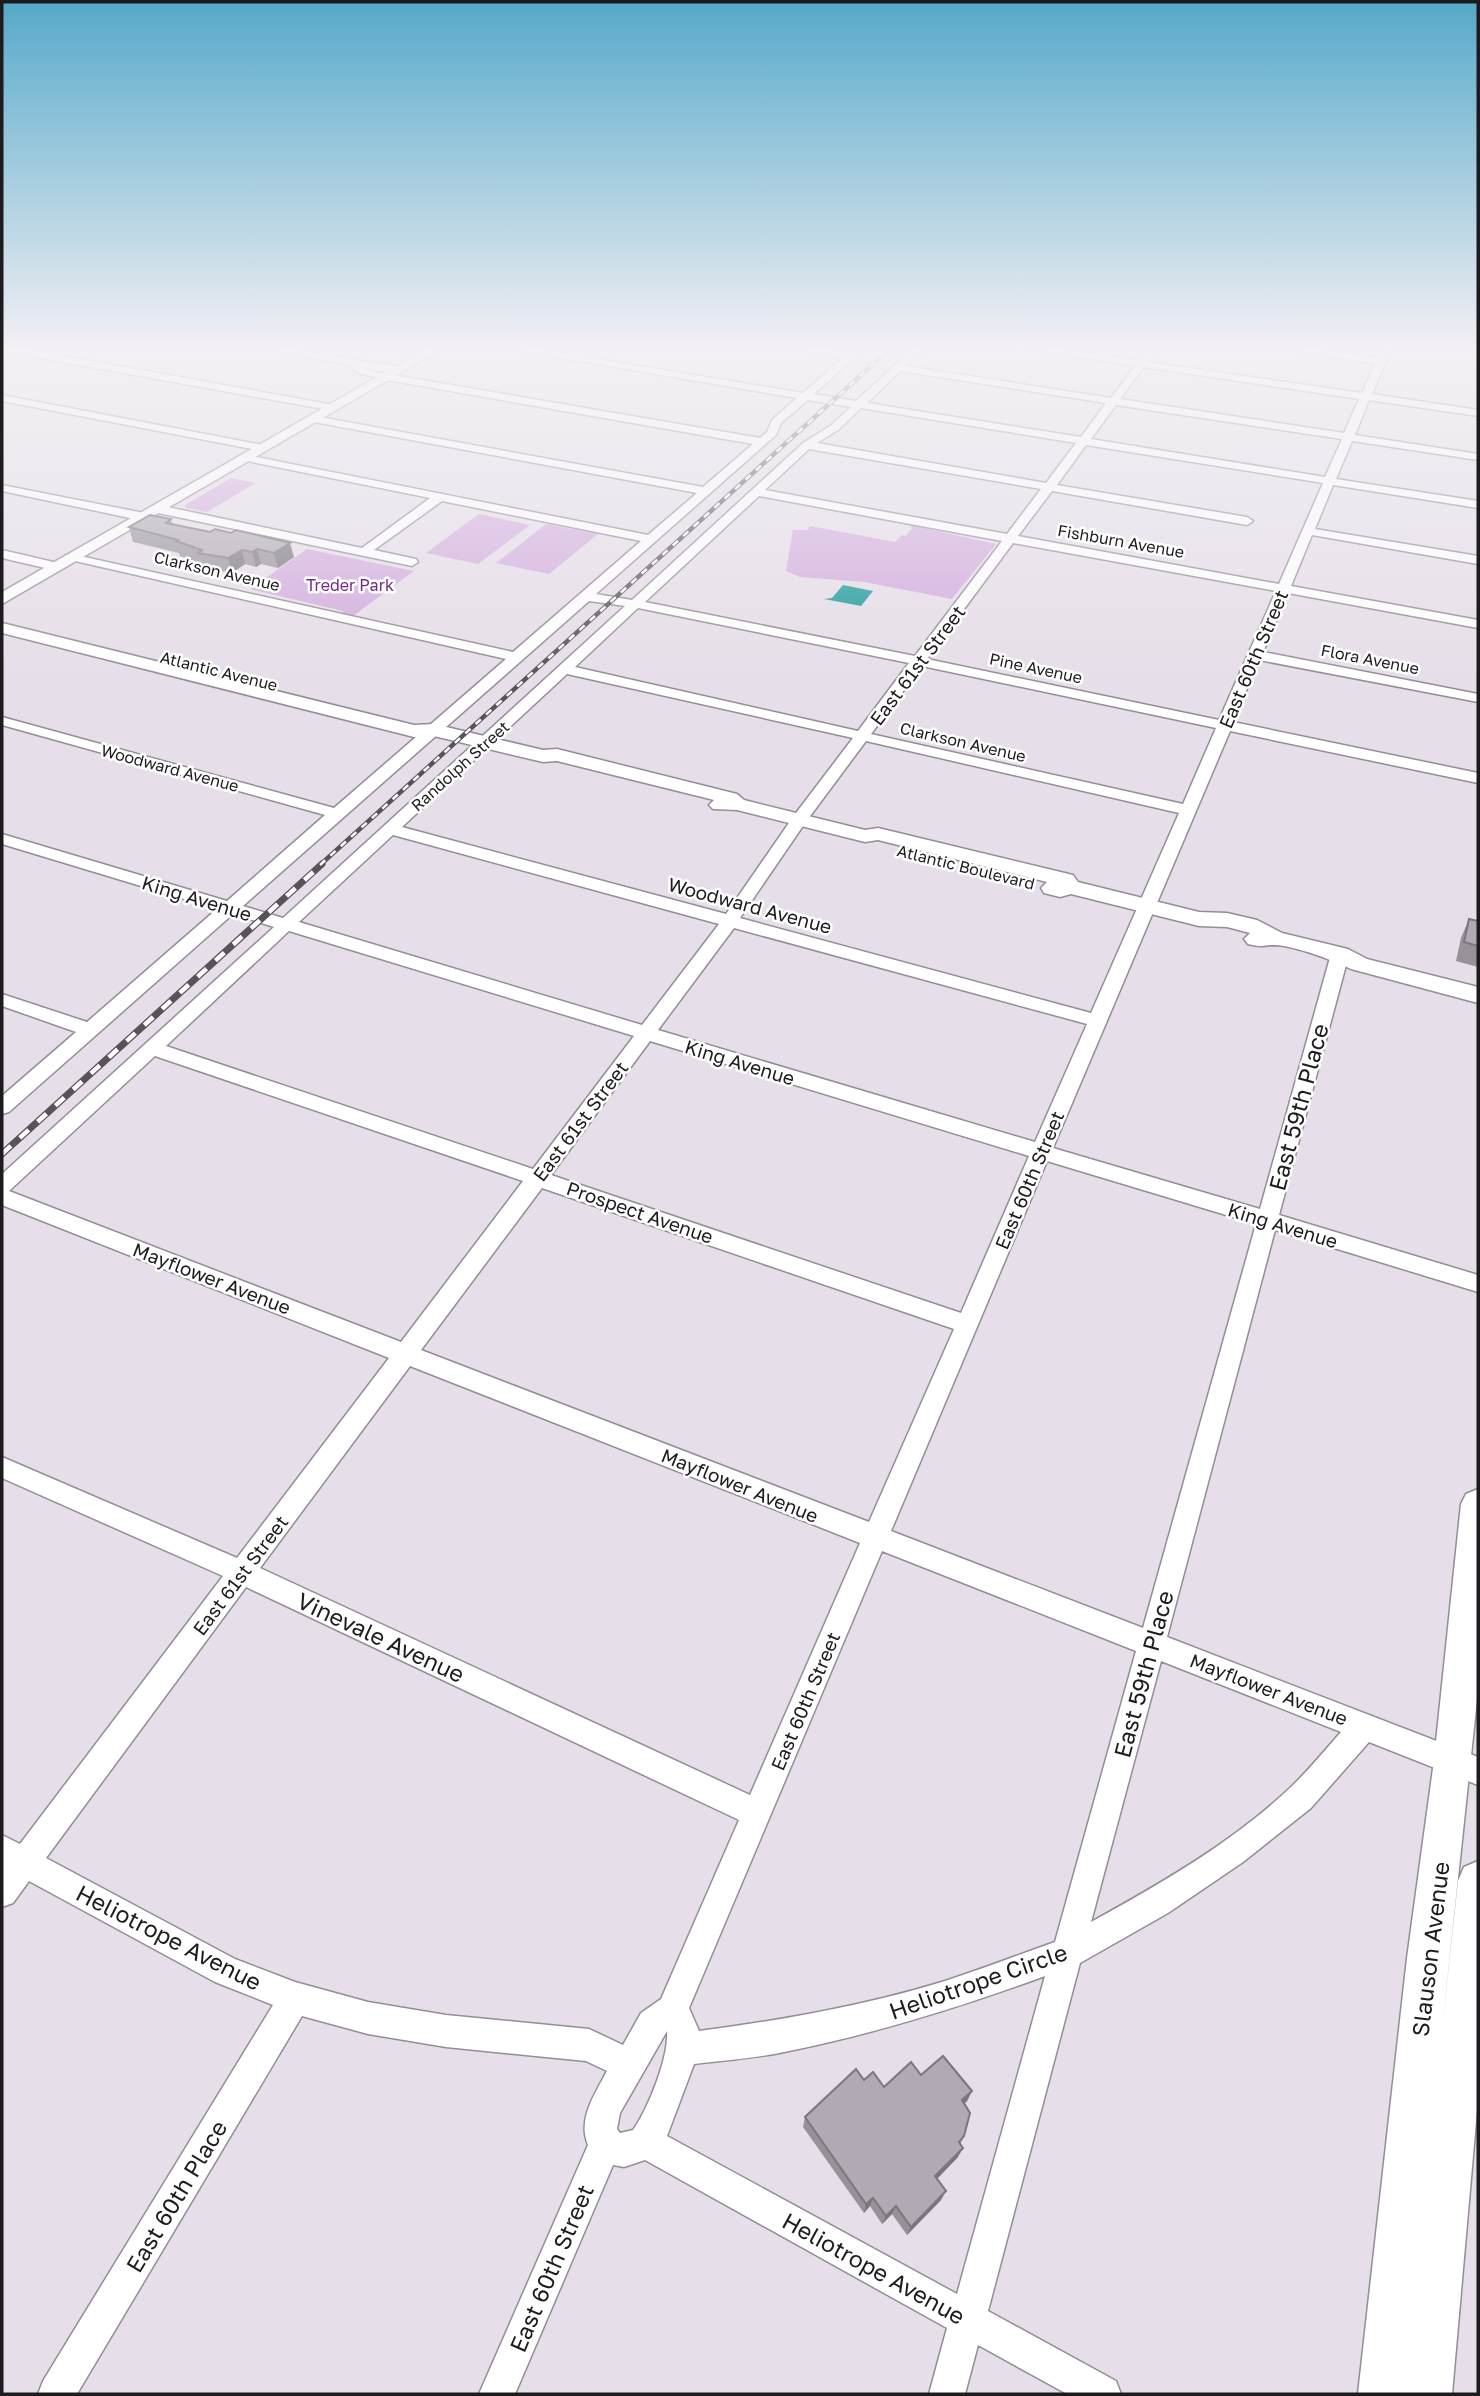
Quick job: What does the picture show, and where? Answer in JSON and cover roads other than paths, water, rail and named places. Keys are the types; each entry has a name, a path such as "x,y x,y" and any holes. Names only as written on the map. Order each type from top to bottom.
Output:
{"main road":[{"path":"2,599 245,459"},
{"name":"Atlantic Avenue","path":"2,616 424,721 434,730"},
{"name":"Atlantic Avenue","path":"2,628 362,719 414,731 434,730 482,742"},
{"name":"Atlantic Boulevard","path":"482,742 543,756 550,762 723,806 737,804 865,836 874,844 1060,890 1070,887 1199,919 1207,927 1264,941 1274,938 1340,954 1359,964 1478,995"},
{"name":"Atlantic Boulevard","path":"1340,954 1363,953 1478,981"},
{"name":"Slauson Avenue","path":"1382,2394 1426,1972 1466,1766 1478,1504"},
{"name":"Slauson Avenue","path":"1427,2394 1478,1881"}],"street":[{"path":"250,459 650,538"},
{"path":"530,459 705,491"},
{"path":"2,1107 742,459"},
{"name":"Randolph Street","path":"2,1186 792,459"},
{"path":"887,459 1247,521"},
{"name":"East 61st Street","path":"2,1892 13,1856 242,1572 730,921 799,820 1070,459"},
{"path":"1194,459 1478,505"},
{"name":"East 60th Street","path":"497,2394 606,2143 601,2136 603,2115 656,2017 671,2013 1340,459"},
{"path":"2,488 412,562"},
{"name":"Fishburn Avenue","path":"757,492 1478,624"},
{"path":"363,552 440,498"},
{"path":"1308,531 1478,560"},
{"path":"2,554 58,567"},
{"name":"Clarkson Avenue","path":"75,557 516,657"},
{"name":"Pine Avenue","path":"585,596 635,603 1478,778"},
{"name":"Flora Avenue","path":"1255,655 1478,698"},
{"name":"Clarkson Avenue","path":"566,669 1188,810"},
{"name":"Woodward Avenue","path":"2,722 338,814"},
{"name":"Woodward Avenue","path":"391,829 1098,1021"},
{"name":"King Avenue","path":"2,839 1478,1283"},
{"name":"East 59th Place","path":"947,2394 1340,954"},
{"path":"2,1000 91,1030"},
{"name":"Prospect Avenue","path":"153,1048 967,1325"},
{"name":"Mayflower Avenue","path":"2,1197 406,1353 875,1539 1466,1766"},
{"name":"Vinevale Avenue","path":"2,1467 242,1572 757,1814"},
{"name":"Heliotrope Circle","path":"683,2049 786,2036 863,2019 944,1997 1067,1954 1157,1902 1233,1852 1301,1798 1366,1726"},
{"name":"Heliotrope Avenue","path":"13,1856 226,1971 295,1998 368,2018 446,2031 589,2045 629,2065"},
{"name":"East 60th Place","path":"56,2394 295,1998"},
{"path":"606,2143 617,2150 628,2152 645,2143 683,2049 685,2034 682,2025 671,2013"},
{"name":"Heliotrope Avenue","path":"645,2143 1103,2394"}],"water":[{"path":"843,585 873,591 861,606 824,599 832,598"}],"railway":[{"path":"320,865 769,459"},
{"path":"2,1154 322,864"}],"park label":[{"name":"Treder Park","path":"350,585"}]}
